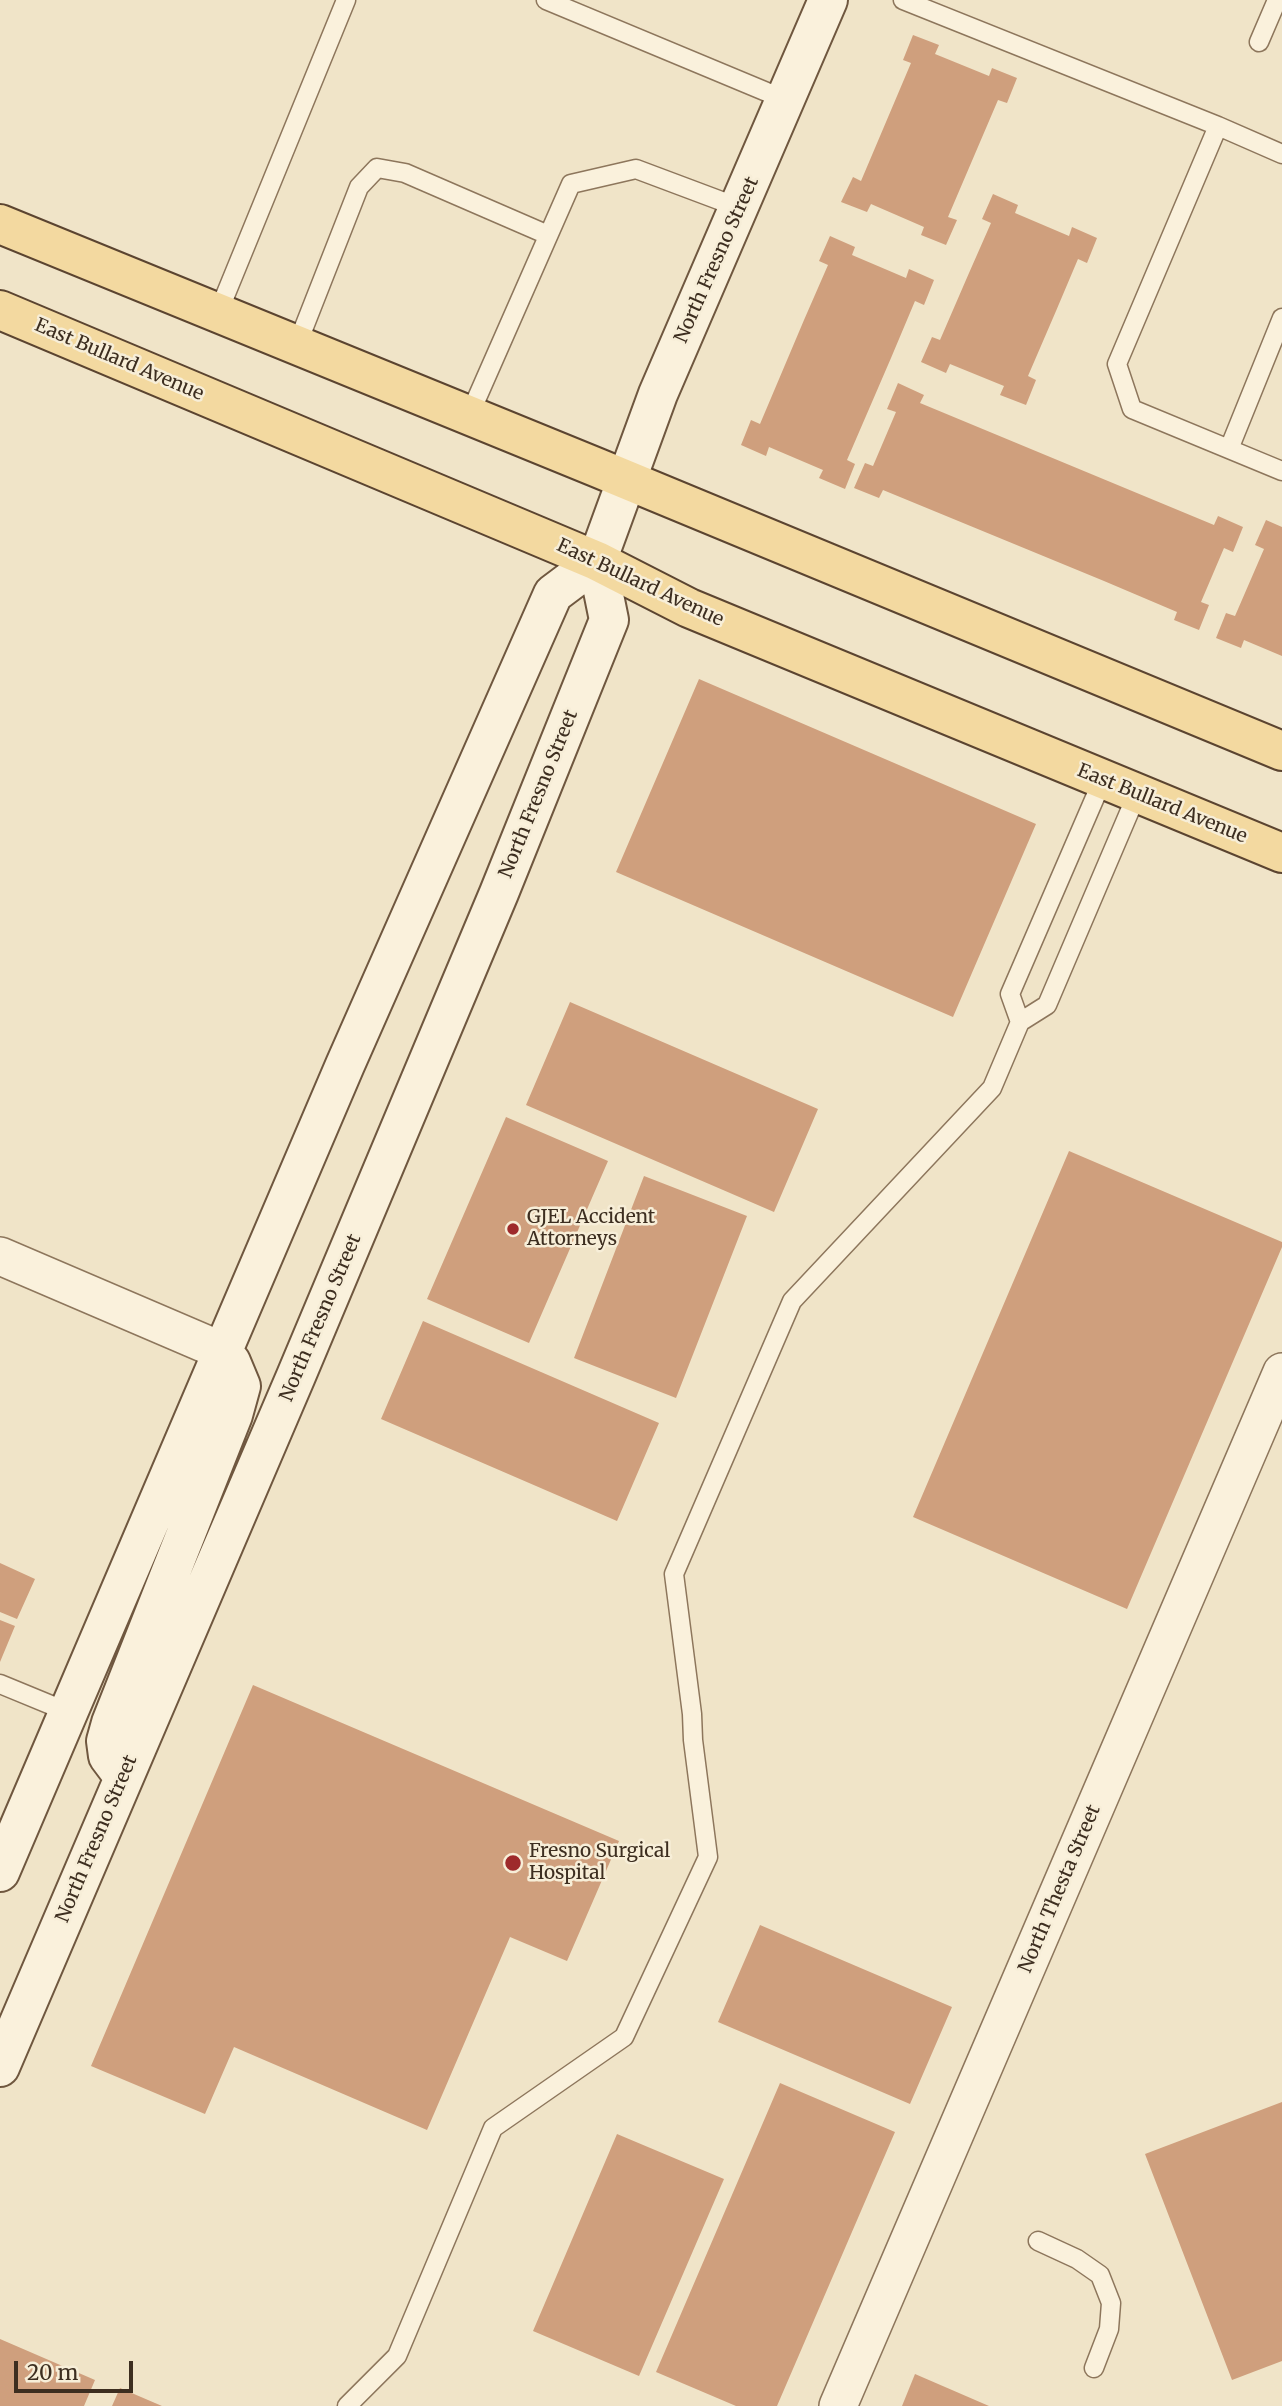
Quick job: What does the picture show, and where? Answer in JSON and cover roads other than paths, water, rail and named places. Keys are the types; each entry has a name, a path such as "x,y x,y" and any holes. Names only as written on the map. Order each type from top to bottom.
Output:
{"main road":[{"name":"North Fresno Street","path":"0,2067 371,1198 499,893 609,620 597,561 658,394 828,0"},
{"path":"0,224 1282,751"},
{"name":"East Bullard Avenue","path":"0,310 597,561 689,608 1282,853"},
{"path":"0,1872 345,1065 553,594 597,561"},
{"path":"123,1776 108,1756 106,1741 111,1723 233,1415 241,1386 231,1362 222,1351"}],"street":[{"path":"0,1256 222,1351"},
{"name":"North Thesta Street","path":"838,2406 1282,1372"}],"lane":[{"path":"218,313 346,0"},
{"path":"546,0 786,100"},
{"path":"903,0 1282,154"},
{"path":"1259,42 1278,0"},
{"path":"1217,126 1117,364 1132,409 1282,471"},
{"path":"297,345 359,187 377,168 405,173 548,235"},
{"path":"469,416 570,184 636,169 740,208"},
{"path":"1229,449 1282,318"},
{"path":"1020,1022 1010,994 1103,779"},
{"path":"347,2406 397,2356 493,2128 624,2038 708,1857 674,1574 792,1301 992,1088 1020,1022 1046,1005 1138,794"},
{"path":"0,1684 68,1712"},
{"path":"1038,2241 1077,2259 1100,2275 1111,2303 1109,2329 1094,2368"}],"place":[{"name":"GJEL Accident Attorneys","path":"513,1229"},
{"name":"Fresno Surgical Hospital","path":"513,1863"}]}
